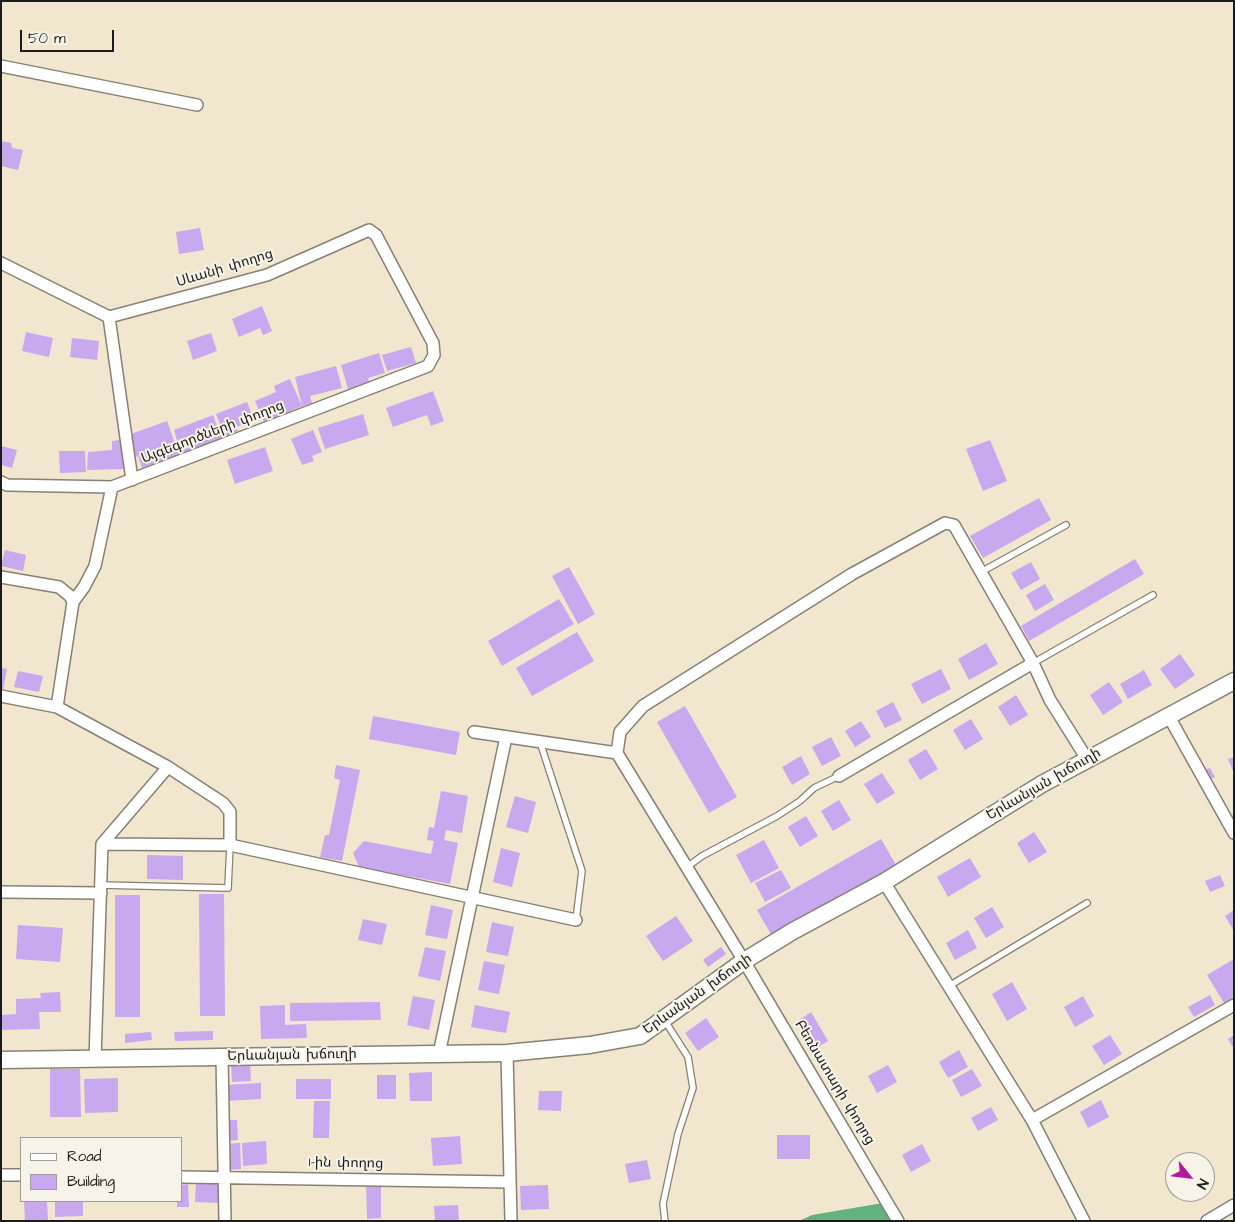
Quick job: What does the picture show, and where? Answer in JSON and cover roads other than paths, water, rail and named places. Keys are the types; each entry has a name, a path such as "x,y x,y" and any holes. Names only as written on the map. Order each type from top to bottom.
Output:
{"main road":[{"name":"Երևանյան խճուղի","path":"1,1060 507,1052 590,1045 640,1036 744,961 793,931 884,882 1042,784 1234,681"}],"street":[{"path":"1,66 197,105"},
{"name":"Սևանի փողոց","path":"109,317 267,275 369,230 376,235 433,343 434,355 428,366"},
{"path":"1,263 109,317 132,480"},
{"name":"Այգեգործների փողոց","path":"1,482 7,485 112,487 428,366"},
{"path":"72,602 84,587 95,566 112,487"},
{"path":"474,732 616,753 620,732 642,706 852,574 944,523 954,525 1033,663 1050,700 1087,760"},
{"path":"1,576 59,587 70,596 72,602 57,707"},
{"path":"840,776 1033,663"},
{"path":"1,696 57,707 168,767 223,802 230,812 230,845"},
{"path":"1168,715 1232,825"},
{"path":"439,1054 506,737"},
{"name":"Բեռնատարի փողոց","path":"616,753 744,961 898,1221"},
{"path":"95,1059 102,844 168,767"},
{"path":"102,844 230,845 576,920"},
{"path":"884,882 1032,1120 1084,1221"},
{"path":"1,892 101,889"},
{"path":"1032,1120 1234,1006"},
{"path":"507,1052 511,1221"},
{"path":"222,1057 225,1221"},
{"path":"1,1175 20,1175"},
{"name":"1-ին փողոց","path":"182,1177 510,1182"},
{"path":"1207,1221 1234,1204"}],"lane":[{"path":"980,572 1066,525"},
{"path":"1033,663 1153,595"},
{"path":"540,742 582,872 576,920"},
{"path":"687,867 702,856 777,816 800,801 814,788 840,776"},
{"path":"101,889 228,888 230,845"},
{"path":"948,986 1087,903"},
{"path":"664,1019 688,1057 693,1088 678,1134 663,1204 664,1221"}]}
